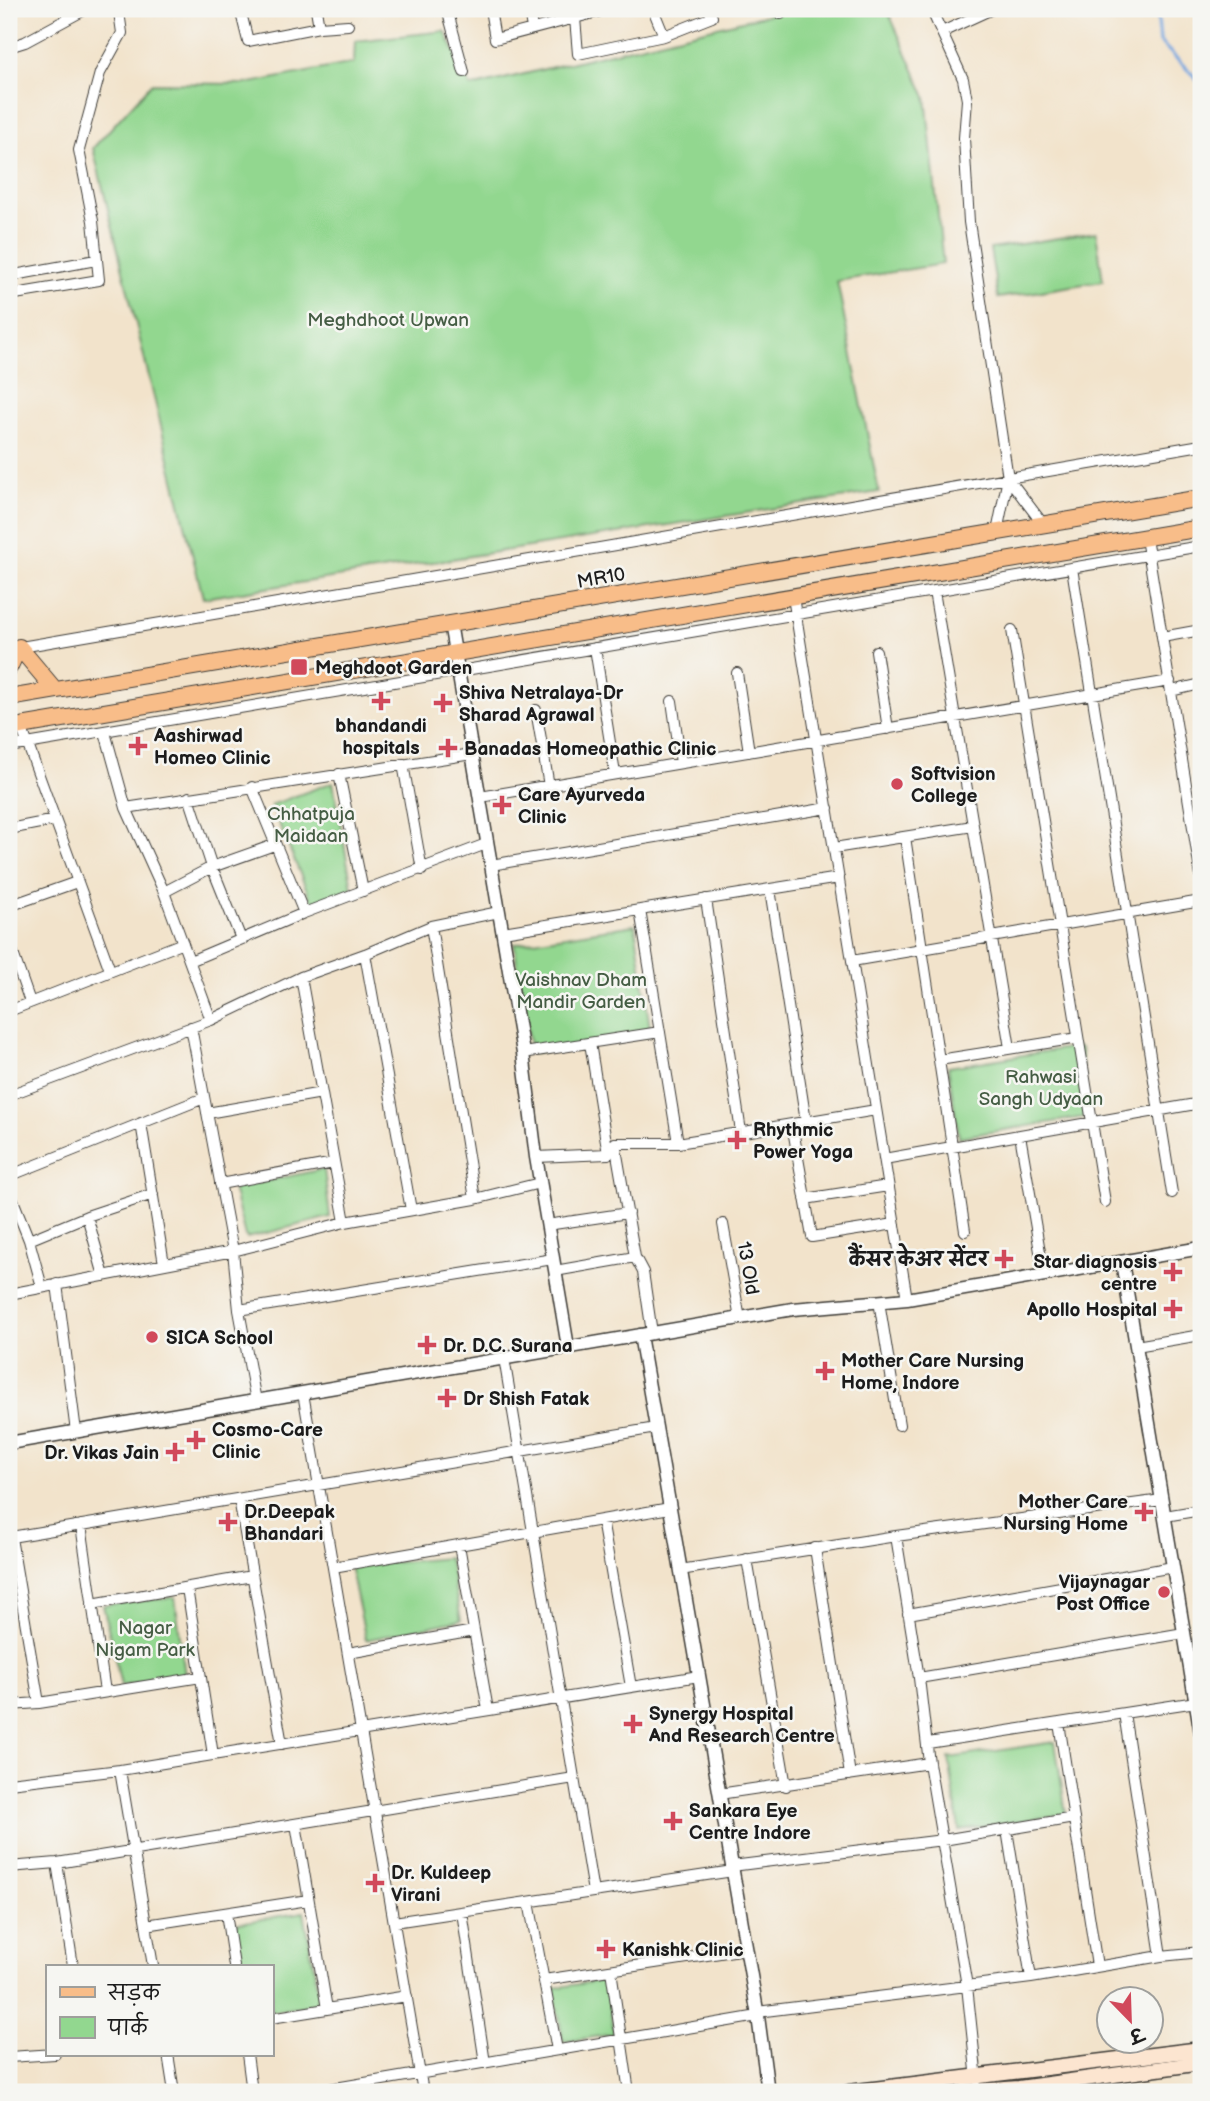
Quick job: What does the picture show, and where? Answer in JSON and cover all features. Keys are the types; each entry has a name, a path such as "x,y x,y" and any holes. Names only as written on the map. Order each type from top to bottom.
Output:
{"main road":[{"name":"MR10","path":"9,698 1201,498"},
{"path":"15,727 1201,528"},
{"path":"9,668 14,648"},
{"path":"14,648 55,690"},
{"path":"969,2087 1201,2049"},
{"path":"849,2092 944,2087 1020,2090 1201,2063"}],"street":[{"path":"9,47 25,42 86,9"},
{"path":"9,295 99,280 93,221 79,150 100,73 122,33 119,12 121,9"},
{"path":"240,9 248,41 318,27 348,25"},
{"path":"316,9 318,27"},
{"path":"447,9 464,72"},
{"path":"490,9 495,39 601,11 600,9"},
{"path":"530,9 532,29"},
{"path":"653,9 664,36"},
{"path":"575,18 578,54 664,36 712,17 709,9"},
{"path":"931,9 963,79 967,100 964,138 969,222 1008,478 997,532"},
{"path":"942,32 989,9"},
{"path":"9,276 96,260"},
{"path":"14,648 1201,445"},
{"path":"1008,478 1043,524"},
{"path":"1146,538 1199,849 1201,877"},
{"path":"9,747 1201,546"},
{"path":"1072,568 1172,1193"},
{"path":"934,591 1010,1048"},
{"path":"793,597 907,1298"},
{"path":"450,623 523,1054 540,1184 568,1347"},
{"path":"1012,630 1105,1202"},
{"path":"1162,637 1201,631"},
{"path":"595,648 615,774"},
{"path":"876,651 888,729"},
{"path":"737,673 749,752"},
{"path":"480,797 1092,694 1201,684"},
{"path":"672,701 681,763"},
{"path":"536,710 549,786"},
{"path":"15,727 26,744 110,970"},
{"path":"105,732 126,808 164,892 212,1020"},
{"path":"126,808 472,754"},
{"path":"403,764 422,870"},
{"path":"339,774 363,891"},
{"path":"252,787 304,913"},
{"path":"189,797 212,867 241,939"},
{"path":"491,865 828,808"},
{"path":"9,829 55,820"},
{"path":"834,848 973,826"},
{"path":"905,837 965,1231"},
{"path":"190,961 304,913 486,844"},
{"path":"164,892 212,867 274,845"},
{"path":"503,932 839,878"},
{"path":"9,906 77,882"},
{"path":"770,889 806,1122"},
{"path":"706,899 741,1132"},
{"path":"852,961 1201,901"},
{"path":"640,910 678,1143"},
{"path":"9,1096 212,1020 302,977 431,926 499,912"},
{"path":"431,926 475,1199"},
{"path":"9,942 30,1002"},
{"path":"9,1010 183,943"},
{"path":"365,954 411,1210"},
{"path":"302,977 345,1222"},
{"path":"191,1027 233,1251 239,1310 256,1401"},
{"path":"523,1054 660,1032"},
{"path":"939,1060 1078,1038"},
{"path":"590,1043 608,1154"},
{"path":"207,1113 322,1093"},
{"path":"9,1176 204,1098"},
{"path":"884,1159 1201,1103"},
{"path":"615,1143 678,1143 876,1110"},
{"path":"141,1123 164,1264"},
{"path":"792,1124 812,1237 895,1224"},
{"path":"1020,1135 1044,1275"},
{"path":"608,1154 615,1143"},
{"path":"615,1143 635,1257 643,1272 646,1334 656,1429 757,2014 768,2092"},
{"path":"536,1157 608,1154"},
{"path":"220,1184 334,1163"},
{"path":"9,1294 233,1251 345,1222 475,1199 540,1184"},
{"path":"805,1199 888,1186"},
{"path":"9,1190 29,1240 42,1287"},
{"path":"29,1240 87,1216 153,1194"},
{"path":"547,1225 628,1213"},
{"path":"87,1216 104,1276"},
{"name":"13 Old","path":"723,1224 740,1319"},
{"path":"9,1443 793,1309 907,1298 1201,1248"},
{"path":"239,1310 554,1265 635,1257"},
{"path":"1122,1262 1184,1633 1196,1671 1196,1702 1201,1728"},
{"path":"57,1284 76,1432"},
{"path":"879,1301 900,1425"},
{"path":"1136,1346 1201,1335"},
{"path":"504,1358 593,1892"},
{"path":"303,1393 424,2092"},
{"path":"11,1537 656,1429"},
{"path":"239,1499 282,1744"},
{"path":"680,1570 896,1536 1162,1500"},
{"path":"333,1567 670,1508"},
{"path":"1165,1516 1201,1510"},
{"path":"602,1520 631,1687"},
{"path":"9,1525 39,1703"},
{"path":"81,1525 105,1692"},
{"path":"896,1536 919,1678 929,1763 967,1986 969,2087"},
{"path":"459,1545 488,1710"},
{"path":"815,1548 850,1775"},
{"path":"747,1559 786,1786"},
{"path":"908,1614 1173,1567"},
{"path":"92,1604 252,1576"},
{"path":"187,1588 214,1755"},
{"path":"348,1653 474,1631"},
{"path":"919,1678 1184,1633"},
{"path":"9,1783 120,1770 699,1676"},
{"path":"9,1705 39,1703 201,1677"},
{"path":"928,1743 1196,1702"},
{"path":"1124,1713 1161,1956"},
{"path":"1059,1723 1097,1966"},
{"path":"719,1794 929,1763"},
{"path":"120,1770 153,1965"},
{"path":"9,1867 57,1863 134,1851 574,1778"},
{"path":"394,1923 732,1868 943,1840 1074,1818"},
{"path":"296,1824 327,2009"},
{"path":"1007,1830 1031,1978"},
{"path":"57,1863 73,1965"},
{"path":"146,1925 308,1900"},
{"path":"529,1902 557,2050"},
{"path":"462,1912 485,2063"},
{"path":"226,1913 234,1965"},
{"path":"544,1980 746,1950"},
{"path":"312,2092 757,2014 1031,1978 1201,1952"},
{"path":"611,1970 629,2092"},
{"path":"273,2018 407,1996"},
{"path":"9,2057 46,2055"},
{"path":"168,2056 174,2092"},
{"path":"247,2056 252,2092"}],"green space":[{"name":"Meghdhoot Upwan","path":"791,9 887,9 926,97 943,264 837,281 879,492 203,598 93,148 152,83 245,84 354,63 355,41 445,31 471,87"},
{"path":"1096,232 1103,281 998,298 990,249"},
{"name":"Chhatpuja Maidaan","path":"333,782 352,888 314,907 271,805"},
{"name":"Vaishnav Dham Mandir Garden","path":"635,925 651,1035 533,1053 514,944"},
{"name":"Rahwasi Sangh Udyaan","path":"1081,1048 1085,1117 959,1137 948,1067"},
{"path":"324,1169 330,1217 247,1238 245,1236 233,1188"},
{"path":"449,1558 461,1620 366,1640 350,1566"},
{"name":"Nagar Nigam Park","path":"175,1597 185,1676 121,1686 103,1605"},
{"path":"1055,1742 1066,1814 959,1830 949,1758"},
{"path":"304,1912 320,2003 273,2012 273,1965 241,1965 233,1924"},
{"path":"605,1980 614,2034 563,2042 554,1988"}],"waterway":[{"path":"1157,9 1160,42 1201,83"}],"place":[{"name":"Meghdoot Garden","path":"299,667"},
{"name":"bhandandi hospitals","path":"381,701"},
{"name":"Shiva Netralaya-Dr Sharad Agrawal","path":"443,703"},
{"name":"Aashirwad Homeo Clinic","path":"138,746"},
{"name":"Banadas Homeopathic Clinic","path":"448,748"},
{"name":"Softvision College","path":"897,784"},
{"name":"Care Ayurveda Clinic","path":"502,805"},
{"name":"Rhythmic Power Yoga","path":"737,1140"},
{"name":"कैंसर केअर सेंटर","path":"1004,1259"},
{"name":"Star diagnosis centre","path":"1173,1272"},
{"name":"Apollo Hospital","path":"1173,1309"},
{"name":"SICA School","path":"152,1337"},
{"name":"Dr. D.C. Surana","path":"427,1345"},
{"name":"Mother Care Nursing Home, Indore","path":"825,1371"},
{"name":"Dr Shish Fatak","path":"447,1398"},
{"name":"Cosmo-Care Clinic","path":"196,1440"},
{"name":"Dr. Vikas Jain","path":"175,1452"},
{"name":"Mother Care Nursing Home","path":"1144,1512"},
{"name":"Dr.Deepak Bhandari","path":"228,1522"},
{"name":"Vijaynagar Post Office","path":"1164,1592"},
{"name":"Synergy Hospital And Research Centre","path":"633,1724"},
{"name":"Sankara Eye Centre Indore","path":"673,1821"},
{"name":"Dr. Kuldeep Virani","path":"375,1883"},
{"name":"Kanishk Clinic","path":"606,1949"}]}
